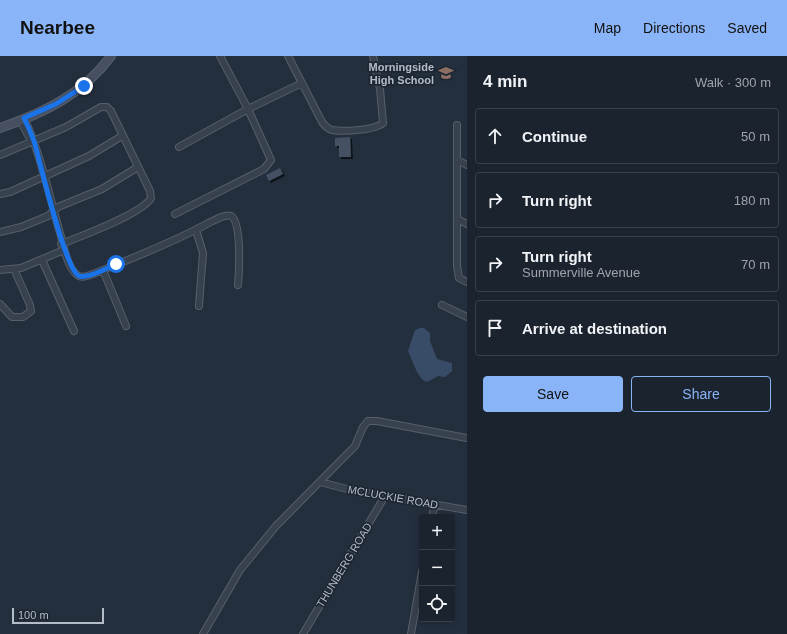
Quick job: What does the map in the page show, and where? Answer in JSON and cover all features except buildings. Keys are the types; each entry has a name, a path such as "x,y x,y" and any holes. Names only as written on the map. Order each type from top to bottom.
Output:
{"street":[{"path":"0,128 56,104 84,86 110,56"},
{"path":"175,214 264,169 269,165 271,160 248,109 220,56"},
{"path":"288,56 319,118 328,128 336,130 376,128 383,122 384,118 380,89 373,56"},
{"path":"179,147 248,109 302,84"},
{"path":"0,155 66,127 103,106 111,111 151,194 149,201 108,225 63,246 42,260 14,269 0,270"},
{"path":"22,119 32,142 63,246 72,269 77,275 85,277 103,270 196,230 223,216 229,215 233,218 239,244 238,285"},
{"path":"457,125 458,275 460,279 467,282"},
{"path":"0,194 10,192 89,156 122,136"},
{"path":"457,160 467,165"},
{"path":"0,232 21,227 52,213 62,206 102,189 138,167"},
{"path":"457,219 467,224"},
{"path":"196,230 203,253 199,306"},
{"path":"42,260 74,331"},
{"path":"0,304 12,317 23,317 31,311 30,305 14,269"},
{"path":"103,270 126,326"},
{"path":"442,305 467,317"},
{"path":"204,634 225,592 240,570 276,526 355,446 363,427 371,420 467,438"},
{"name":"MCLUCKIE ROAD","path":"320,482 385,496 467,510"},
{"name":"THUNBERG ROAD","path":"303,634 385,496"},
{"path":"433,514 435,504"},
{"path":"411,634 419,586"}],"water":[{"path":"424,328 430,333 430,341 437,359 452,363 452,371 445,377 438,376 427,382 421,377 416,369 408,351 415,330"}],"place":[{"name":"Morningside High School","path":"446,73"}],"route":[{"path":"84,86 56,104 24,118 34,141 61,235 63,247 72,269 77,275 85,277 116,264"}]}
